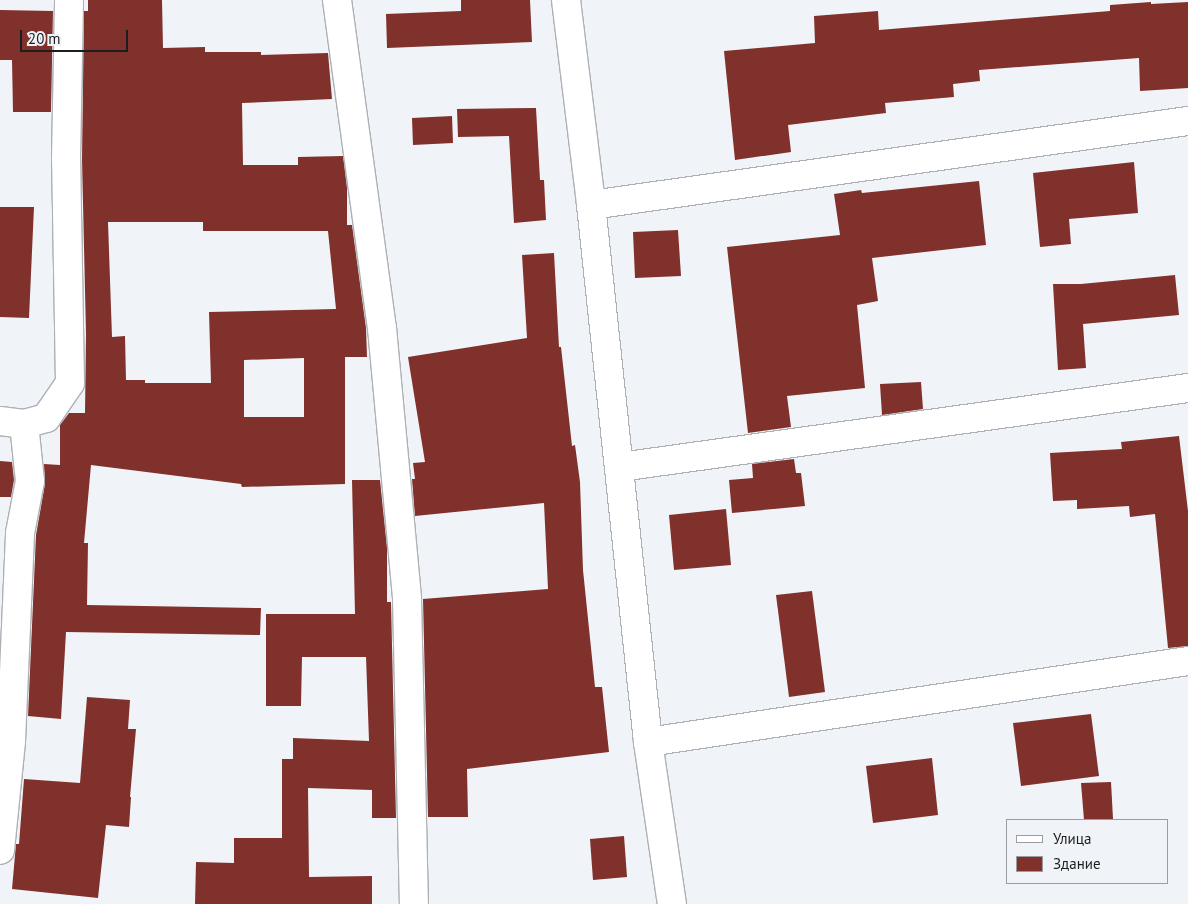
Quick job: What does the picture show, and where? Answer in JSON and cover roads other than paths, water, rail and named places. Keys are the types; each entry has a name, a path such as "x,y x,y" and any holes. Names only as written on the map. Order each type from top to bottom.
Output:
{"street":[{"path":"0,850 11,741 20,533 30,481 12,422 46,418 70,383 66,159 69,0"},
{"path":"337,0 382,328 407,599 414,904"},
{"path":"566,0 620,467 648,742 672,904"},
{"path":"591,205 1188,121"},
{"path":"620,467 1188,388"},
{"path":"648,742 1188,661"}]}
